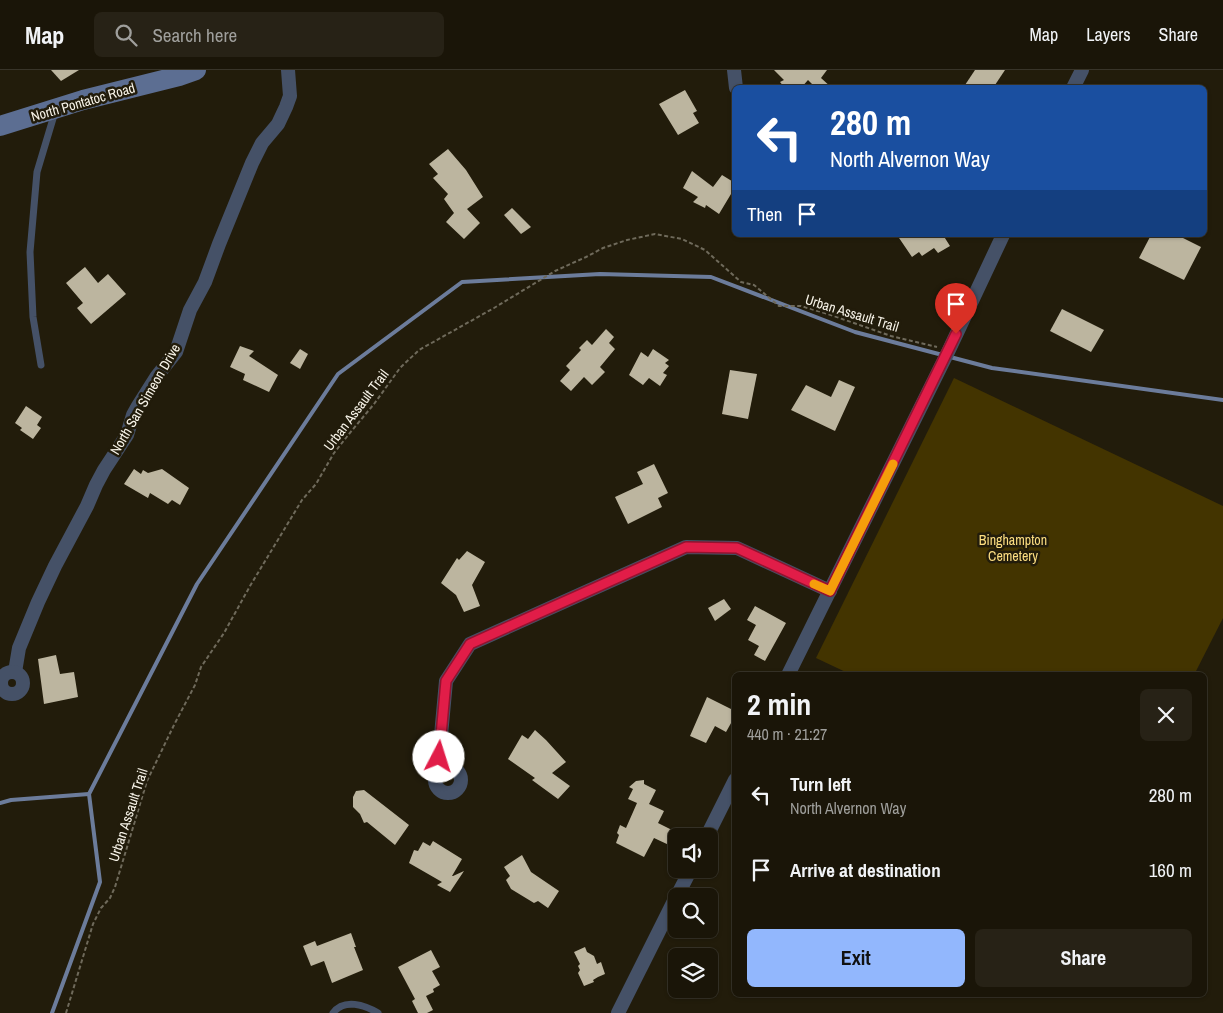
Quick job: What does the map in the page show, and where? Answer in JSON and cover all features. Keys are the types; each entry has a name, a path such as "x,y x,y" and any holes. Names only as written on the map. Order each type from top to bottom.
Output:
{"street":[{"name":"North Pontatoc Road","path":"0,126 82,100 196,70"},
{"name":"North San Simeon Drive","path":"15,672 19,648 38,602 87,506 96,484 127,435 138,406 157,376 176,352 190,310 205,282 252,163 262,143 278,124 286,107 290,96 288,70"},
{"path":"734,70 736,85"},
{"path":"1074,85 1082,70"},
{"path":"790,672 949,350 1002,237"},
{"path":"444,768 439,757 446,681 470,644 686,547 737,548 830,591"},
{"path":"711,828 732,786"},
{"path":"618,1013 668,913"}],"lane":[{"path":"41,365 33,317 30,252 37,172 55,109"},
{"path":"333,1013 340,1006 346,1004 364,1006 378,1013"}],"path":[{"name":"Urban Assault Trail","path":"66,1013 93,924 115,887 147,781 195,685 201,667 224,633 302,500 316,484 334,453 374,404 400,368 419,350 555,271 603,248 656,234 682,239 706,250 741,282 754,285 778,306 801,306 831,314 890,336 949,350"}],"green space":[{"name":"Binghampton Cemetery","path":"954,378 1223,506 1223,618 1196,672 846,672 816,658"}],"building":[{"path":"51,70 79,70 61,81"},
{"path":"774,70 827,70 821,78 829,85 813,85 808,80 804,85 782,85 780,82 784,80"},
{"path":"975,70 1005,70 995,85 965,85"},
{"path":"685,90 697,111 693,113 699,123 678,135 659,104"},
{"path":"448,149 466,170 483,197 467,209 480,223 464,239 446,222 454,213 444,199 448,194 433,178 438,174 429,164"},
{"path":"692,171 713,187 722,175 732,181 732,195 719,214 706,205 705,208 693,202 698,197 683,188"},
{"path":"512,208 531,227 521,234 504,215"},
{"path":"898,237 944,237 950,246 938,253 934,248 922,256 919,252 912,257"},
{"path":"1150,237 1181,237 1201,247 1184,280 1139,258"},
{"path":"85,267 98,283 108,274 126,294 91,324 77,308 83,303 66,283"},
{"path":"1062,309 1104,330 1091,352 1050,331"},
{"path":"606,329 614,337 609,343 615,349 600,367 605,372 592,385 584,377 571,391 560,381 570,370 566,366 581,350 579,348 587,340 592,345"},
{"path":"240,346 254,351 249,356 278,375 269,392 243,380 245,374 230,367"},
{"path":"300,349 308,354 300,369 290,363"},
{"path":"653,349 669,360 665,363 669,366 663,373 667,375 660,386 649,378 643,385 629,375 641,352 648,357"},
{"path":"730,370 757,374 748,419 722,414"},
{"path":"839,380 855,387 835,431 791,410 806,385 831,397"},
{"path":"26,406 42,417 37,425 41,428 33,439 20,430 22,428 15,423"},
{"path":"654,464 668,493 658,498 662,507 628,524 615,497 643,484 637,472"},
{"path":"134,469 141,474 143,470 148,473 162,469 189,488 180,505 172,500 168,504 150,493 148,498 124,484"},
{"path":"467,551 485,562 472,585 480,606 464,612 456,595 441,583 457,558 459,560"},
{"path":"724,599 731,609 715,621 708,608"},
{"path":"755,606 786,623 765,661 754,655 759,646 748,640 756,625 747,620"},
{"path":"56,655 60,674 74,672 78,697 44,704 38,659"},
{"path":"707,697 732,710 732,721 726,732 715,726 706,743 690,736"},
{"path":"535,730 566,762 552,773 570,786 558,799 532,780 535,778 508,759 522,735 528,739"},
{"path":"644,780 644,784 656,790 649,804 664,811 658,823 668,828 668,845 654,838 644,857 616,843 620,825 626,828 637,803 628,799 633,789 629,787 636,781"},
{"path":"364,790 409,825 395,845 367,822 364,823 360,814 353,807 353,797 356,791"},
{"path":"433,841 462,859 452,876 464,871 450,892 437,885 442,882 409,863 414,850 418,851 423,842 430,846"},
{"path":"522,855 531,872 559,891 548,908 538,901 534,903 511,889 506,880 510,876 504,867"},
{"path":"351,933 363,970 332,983 324,961 311,966 303,946 315,941 317,946"},
{"path":"585,947 587,952 594,956 597,964 601,962 605,974 584,986 578,973 580,970 578,966 580,964 574,952"},
{"path":"431,950 440,967 432,971 440,985 433,989 434,992 426,996 433,1010 427,1013 418,1013 412,1001 415,999 398,967"}],"waterway":[{"path":"52,1013 100,882 89,794 197,584 338,374 462,282 600,274 711,277 855,332 992,368 1223,400"},
{"path":"0,803 11,800 89,794"}],"slow traffic":[{"path":"814,584 830,591 893,464"}],"route":[{"path":"439,757 446,681 470,644 686,547 737,548 830,591 956,334"}]}
